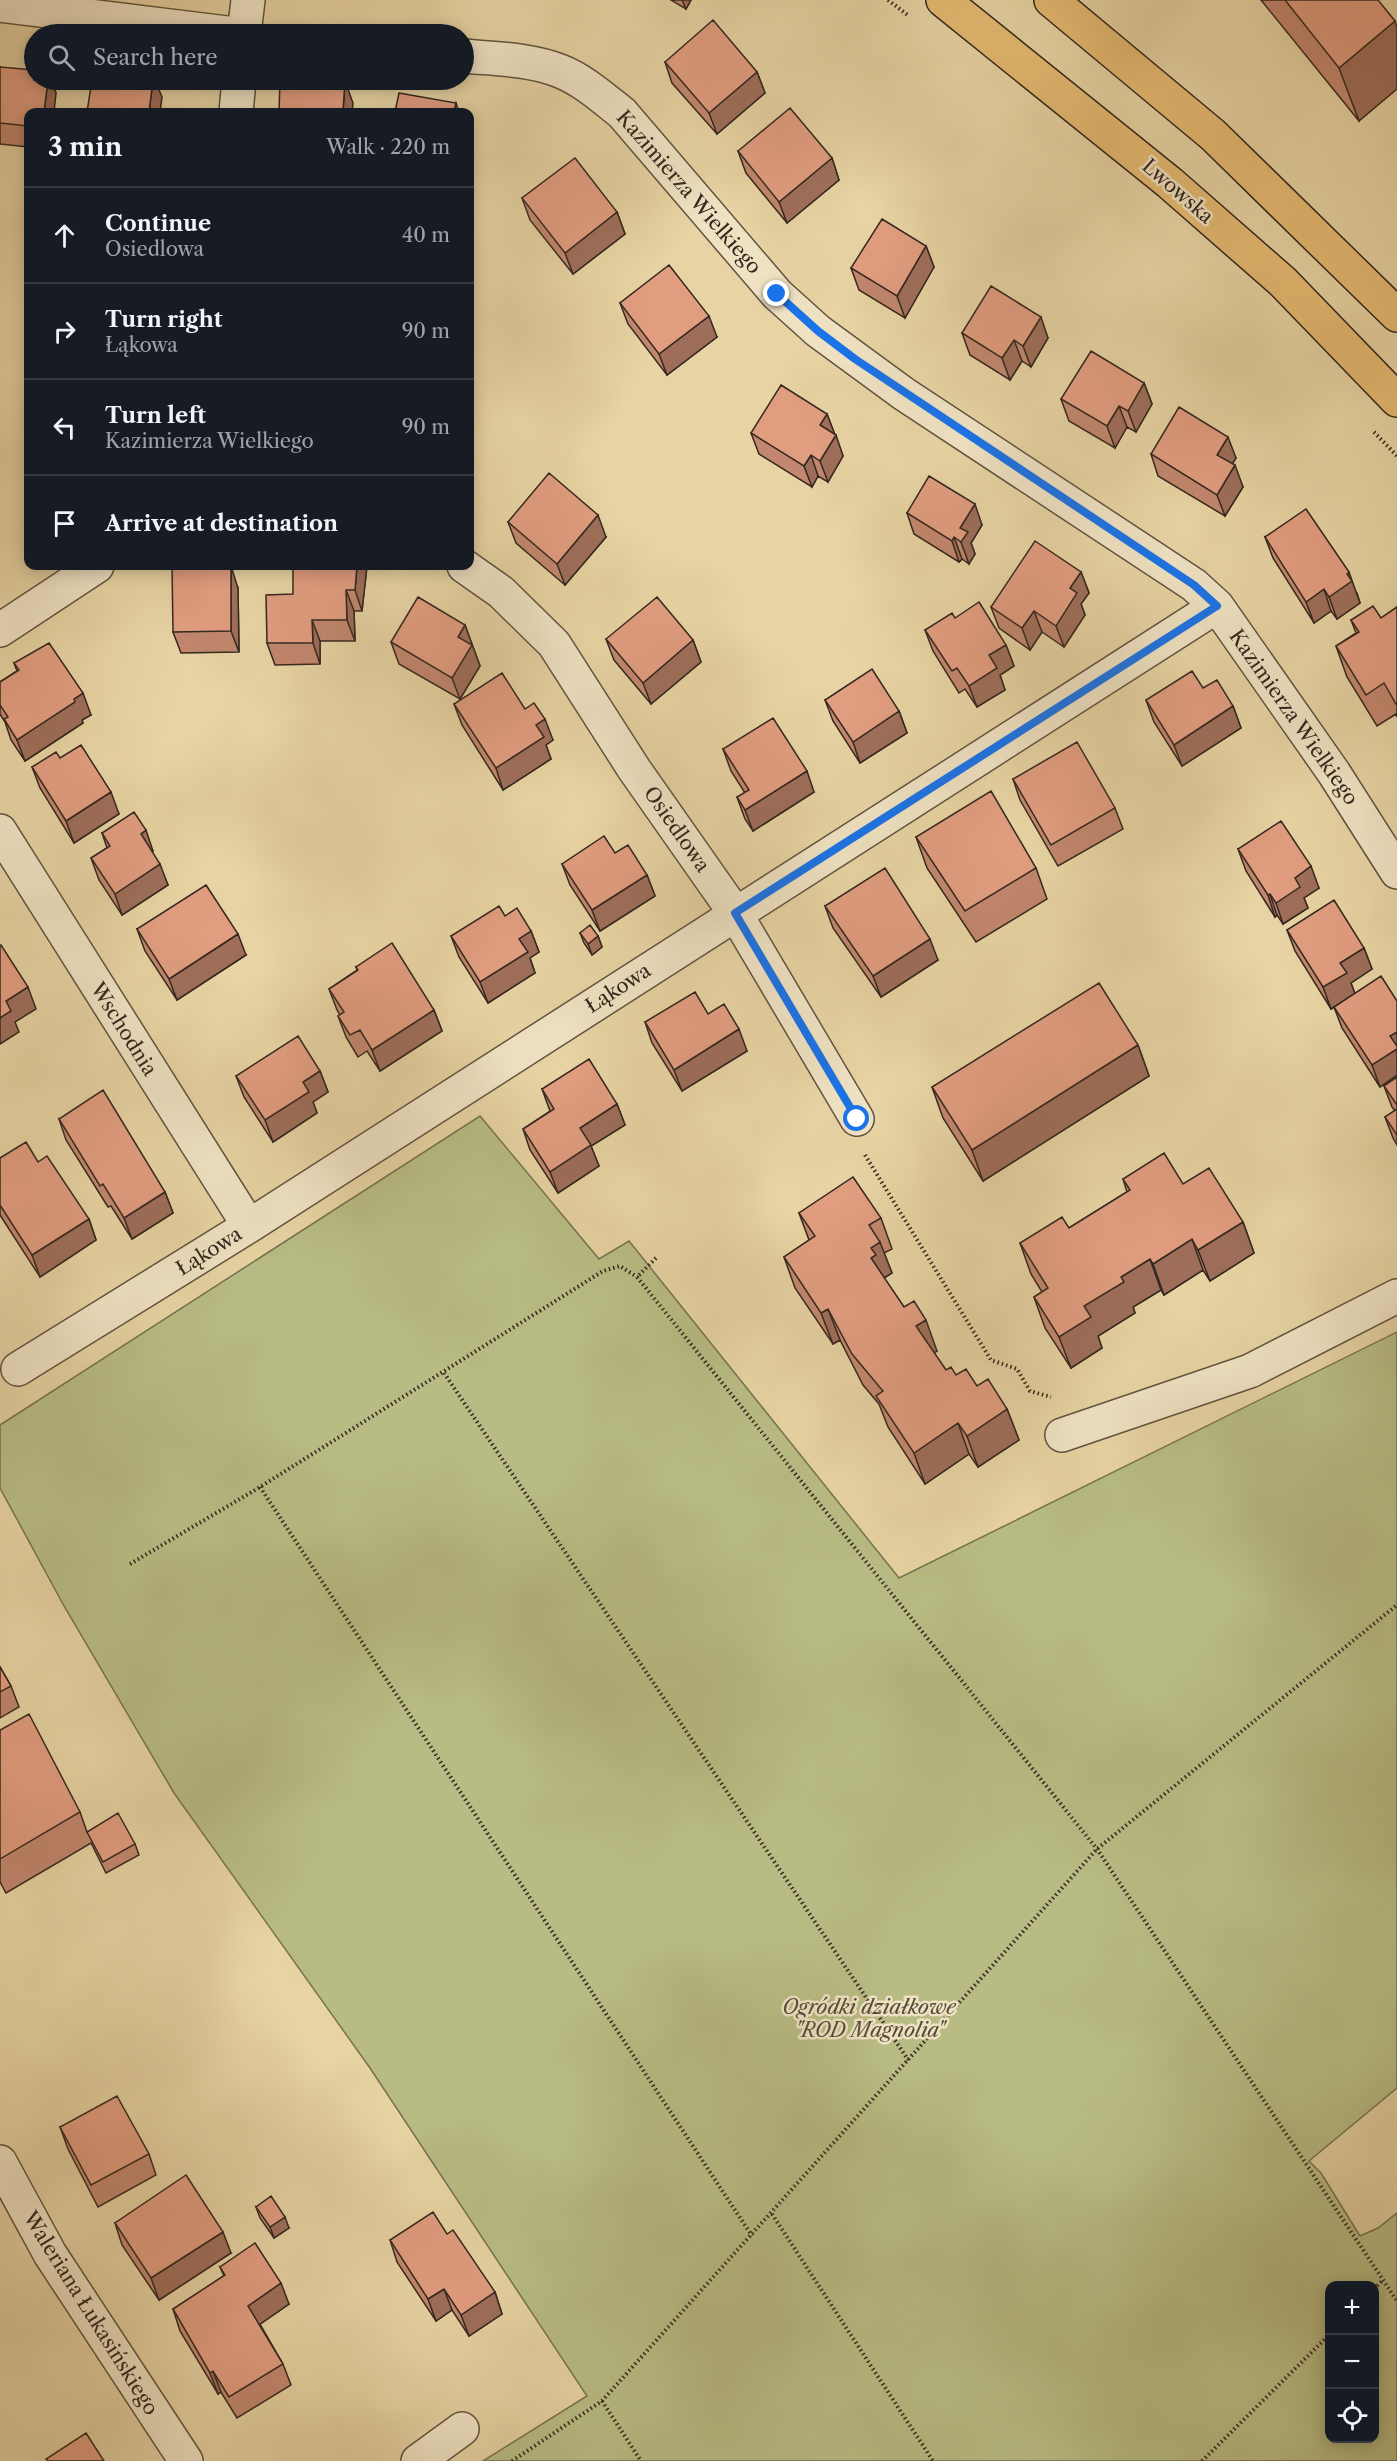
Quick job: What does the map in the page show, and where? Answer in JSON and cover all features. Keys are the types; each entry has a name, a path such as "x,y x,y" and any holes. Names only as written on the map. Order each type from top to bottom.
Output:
{"main road":[{"name":"Lwowska","path":"943,0 1170,183 1282,282 1397,400"},
{"path":"1051,0 1213,135 1397,315"}],"street":[{"path":"245,24 248,0"},
{"path":"0,5 154,24"},
{"name":"Kazimierza Wielkiego","path":"474,57 511,61 560,71 600,96 622,113 777,294 818,331 904,394 1194,585 1217,606 1334,773 1397,872"},
{"path":"236,108 238,90"},
{"path":"0,630 91,570"},
{"name":"Osiedlowa","path":"470,570 501,592 554,644 634,769 735,913 858,1133"},
{"name":"Łąkowa","path":"18,1369 249,1226 1217,606"},
{"name":"Wschodnia","path":"0,831 249,1226"},
{"path":"1062,1435 1250,1371 1397,1296"},
{"name":"Waleriana Łukasińskiego","path":"0,2162 50,2254 186,2461"},
{"path":"418,2461 462,2429"}],"path":[{"path":"858,1133 991,1360 1017,1369 1030,1391 1059,1399"},
{"path":"637,1277 656,1258"},
{"path":"130,1564 260,1487 603,1271 620,1266 637,1277 1097,1849 1397,2301"},
{"path":"444,1373 909,2061"},
{"path":"260,1487 753,2236"},
{"path":"512,2461 602,2401 753,2236 1097,1849 1397,1605"},
{"path":"772,2214 933,2461"},
{"path":"1379,2284 1383,2280"},
{"path":"1202,2461 1328,2335"},
{"path":"602,2401 641,2461"}],"green space":[{"name":"Ogródki działkowe \"ROD Magnolia\"","path":"480,1116 599,1259 629,1241 899,1578 1397,1332 1397,2088 1309,2161 1321,2173 1360,2236 1378,2228 1397,2213 1397,2461 483,2461 587,2396 370,2068 174,1793 64,1606 0,1488 0,1425"}],"building":[{"path":"1285,0 1378,0 1395,21 1339,68"},
{"path":"713,20 757,72 709,113 665,62"},
{"path":"0,67 24,69 24,90 47,90 44,108 24,108 24,126 0,123"},
{"path":"90,90 152,90 150,108 88,108"},
{"path":"280,90 344,90 343,108 279,108"},
{"path":"399,93 456,103 455,108 396,108"},
{"path":"790,108 832,158 779,202 738,151"},
{"path":"575,158 617,212 565,253 522,198"},
{"path":"882,219 926,246 897,296 851,268"},
{"path":"669,265 709,316 659,354 620,303"},
{"path":"991,286 1041,317 1023,346 1014,340 1002,358 962,333"},
{"path":"1091,351 1144,383 1128,411 1119,406 1107,426 1061,399"},
{"path":"781,385 827,414 820,425 836,435 820,461 811,455 804,466 751,433"},
{"path":"1179,407 1228,437 1217,455 1235,465 1217,495 1151,454"},
{"path":"549,473 598,515 557,564 508,522"},
{"path":"929,476 975,504 960,528 968,532 961,542 954,537 952,541 907,513"},
{"path":"1306,509 1349,572 1347,574 1352,581 1329,597 1324,589 1306,602 1265,537"},
{"path":"1035,541 1081,572 1070,588 1077,593 1056,626 1034,611 1022,628 991,607"},
{"path":"172,570 231,570 231,631 173,632"},
{"path":"293,570 357,570 355,590 346,590 347,620 312,620 313,643 267,643 266,595 293,594"},
{"path":"418,597 465,625 458,637 472,645 452,678 391,642"},
{"path":"657,597 693,640 643,683 606,639"},
{"path":"979,602 1006,645 989,655 997,668 969,686 957,668 952,671 925,630 952,613 955,618"},
{"path":"1373,606 1381,618 1397,607 1396,704 1384,683 1366,695 1336,646 1359,632 1351,620"},
{"path":"49,643 83,693 74,699 75,702 17,740 4,719 8,717 0,705 0,682 19,670 14,663"},
{"path":"872,669 899,711 853,742 825,700"},
{"path":"1192,671 1203,688 1217,680 1233,706 1174,745 1146,700"},
{"path":"502,673 525,709 534,703 545,719 536,725 544,737 496,768 454,704"},
{"path":"773,718 807,771 745,810 737,797 749,790 723,749"},
{"path":"1077,742 1115,808 1051,845 1013,779"},
{"path":"81,745 111,792 66,821 32,767 56,752 60,758"},
{"path":"991,791 1036,868 965,911 916,837"},
{"path":"134,812 146,830 141,834 160,864 115,894 91,858 110,846 102,833"},
{"path":"1281,821 1311,866 1295,878 1300,887 1276,903 1270,894 1268,895 1238,849"},
{"path":"604,836 615,853 628,845 647,875 592,910 562,864"},
{"path":"885,868 930,939 873,976 825,906"},
{"path":"206,885 238,934 169,979 137,929"},
{"path":"1334,900 1364,948 1340,963 1347,973 1323,987 1287,930"},
{"path":"499,906 505,916 517,908 531,931 519,939 528,952 480,982 451,936"},
{"path":"590,925 598,936 588,944 580,933"},
{"path":"392,943 434,1010 372,1050 360,1030 350,1035 338,1016 344,1012 329,989 358,970 356,967"},
{"path":"0,946 28,987 6,1001 11,1011 0,1018"},
{"path":"1381,976 1397,1001 1397,1032 1390,1036 1397,1049 1372,1065 1334,1007"},
{"path":"1099,983 1138,1045 972,1150 932,1087"},
{"path":"695,992 708,1014 724,1004 739,1029 674,1070 645,1022"},
{"path":"298,1036 320,1071 303,1082 309,1092 265,1120 236,1076"},
{"path":"589,1059 617,1104 580,1128 591,1145 550,1172 523,1129 554,1109 542,1089"},
{"path":"1397,1077 1397,1105 1384,1086"},
{"path":"103,1090 165,1192 124,1218 103,1184 100,1186 59,1119"},
{"path":"1397,1109 1397,1135 1385,1117"},
{"path":"26,1142 38,1162 47,1156 89,1219 32,1255 0,1205 0,1158"},
{"path":"1164,1153 1183,1184 1209,1168 1243,1222 1198,1250 1192,1239 1153,1264 1150,1259 1121,1277 1124,1282 1084,1306 1091,1317 1059,1337 1034,1297 1048,1288 1020,1243 1062,1217 1069,1228 1130,1190 1123,1179"},
{"path":"853,1177 881,1218 869,1225 880,1242 871,1248 876,1255 871,1258 904,1307 914,1301 926,1320 916,1326 946,1370 951,1367 956,1375 966,1369 977,1386 988,1379 1007,1409 967,1436 958,1423 914,1453 876,1396 883,1391 852,1354 828,1309 821,1313 784,1257 815,1236 799,1213"},
{"path":"0,1667 11,1686 0,1692"},
{"path":"29,1714 80,1812 0,1859 0,1730"},
{"path":"118,1813 135,1844 103,1862 87,1832"},
{"path":"117,2096 149,2154 91,2185 60,2127"},
{"path":"186,2175 223,2232 151,2278 115,2223"},
{"path":"271,2196 285,2217 270,2227 256,2207"},
{"path":"433,2212 447,2234 453,2230 495,2292 461,2315 444,2289 428,2299 390,2240"},
{"path":"255,2243 281,2283 248,2306 283,2364 229,2397 213,2371 210,2373 173,2309 225,2275 220,2267"},
{"path":"86,2433 104,2461 48,2461 46,2459"}],"route":[{"path":"777,294 818,331 904,394 1194,585 1217,606 735,913 857,1119"}]}
